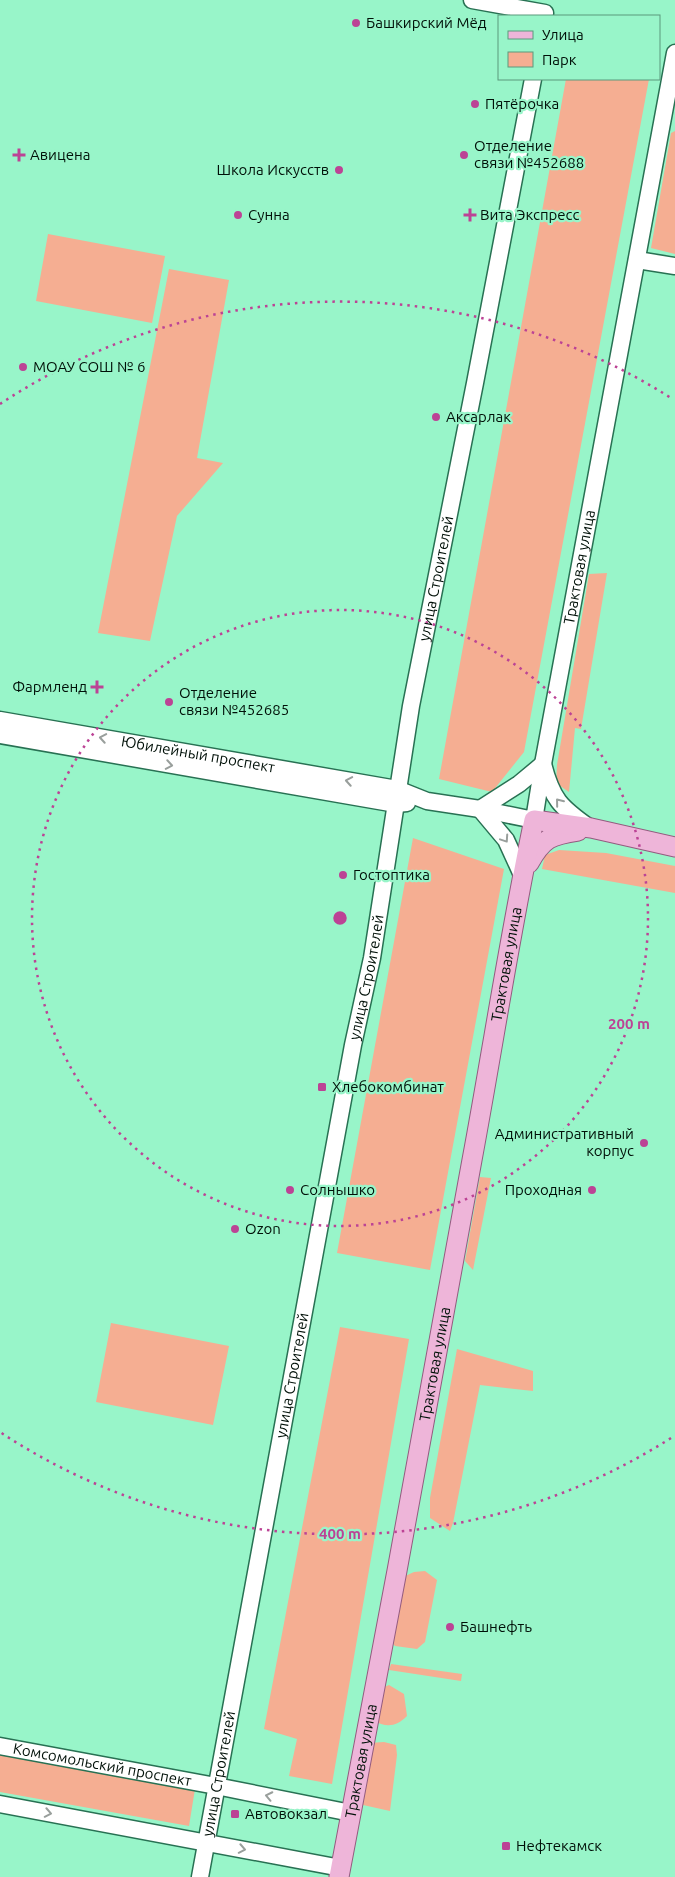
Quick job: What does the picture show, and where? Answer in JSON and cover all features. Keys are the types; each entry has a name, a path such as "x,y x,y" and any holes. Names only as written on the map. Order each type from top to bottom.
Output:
{"main road":[{"path":"472,0 546,10"},
{"name":"Трактовая улица","path":"340,1872 402,1551 522,875 534,820 675,53"},
{"name":"улица Строителей","path":"200,1877 353,1045 372,958 411,706 533,80"},
{"path":"637,260 675,266"},
{"name":"Юбилейный проспект","path":"0,720 397,797"},
{"path":"0,735 591,828 675,847"},
{"path":"480,810 519,784 543,764 548,786 556,801 570,814 591,828"},
{"path":"480,810 506,840 522,875"},
{"path":"522,875 537,848 547,839 558,834 591,828"},
{"name":"Комсомольский проспект","path":"0,1746 351,1813"},
{"path":"0,1804 207,1842 340,1872"}],"green space":[{"path":"566,80 649,80 524,752 492,792 439,779"},
{"path":"675,131 675,254 651,248 671,133"},
{"path":"48,234 165,256 152,323 36,301"},
{"path":"169,269 229,280 197,458 223,463 177,516 150,641 98,633"},
{"path":"607,573 581,729 575,728 569,792 556,783 557,765 589,574"},
{"path":"413,838 504,869 430,1270 337,1253"},
{"path":"559,850 606,853 675,866 675,893 542,869 545,855"},
{"path":"480,1177 491,1178 473,1270 465,1261"},
{"path":"111,1323 229,1346 213,1425 96,1402"},
{"path":"340,1327 409,1339 332,1784 289,1776 297,1739 264,1729"},
{"path":"457,1349 533,1371 533,1391 480,1385 450,1531 430,1518 430,1498"},
{"path":"425,1571 437,1580 425,1642 417,1649 395,1646 390,1640 403,1577 414,1572"},
{"path":"391,1664 462,1674 461,1681 389,1670"},
{"path":"389,1685 404,1694 407,1716 395,1724 387,1725 373,1720 379,1689"},
{"path":"384,1742 396,1745 397,1755 390,1811 363,1805 359,1800 369,1743"},
{"path":"0,1752 159,1784 195,1789 189,1826 0,1792"}],"place":[{"name":"Башкирский Мёд","path":"356,23"},
{"name":"Пятёрочка","path":"475,104"},
{"name":"Авицена","path":"19,155"},
{"name":"Отделение связи №452688","path":"464,155"},
{"name":"Школа Искусств","path":"339,170"},
{"name":"Сунна","path":"238,215"},
{"name":"Вита Экспресс","path":"470,215"},
{"name":"МОАУ СОШ № 6","path":"23,367"},
{"name":"Аксарлак","path":"436,417"},
{"name":"Фармленд","path":"97,687"},
{"name":"Отделение связи №452685","path":"169,702"},
{"name":"Гостоптика","path":"343,875"},
{"name":"Хлебокомбинат","path":"322,1087"},
{"name":"Административный корпус","path":"644,1143"},
{"name":"Солнышко","path":"290,1190"},
{"name":"Проходная","path":"592,1190"},
{"name":"Ozon","path":"235,1229"},
{"name":"Башнефть","path":"450,1627"},
{"name":"Автовокзал","path":"235,1814"},
{"name":"Нефтекамск","path":"506,1846"}]}
